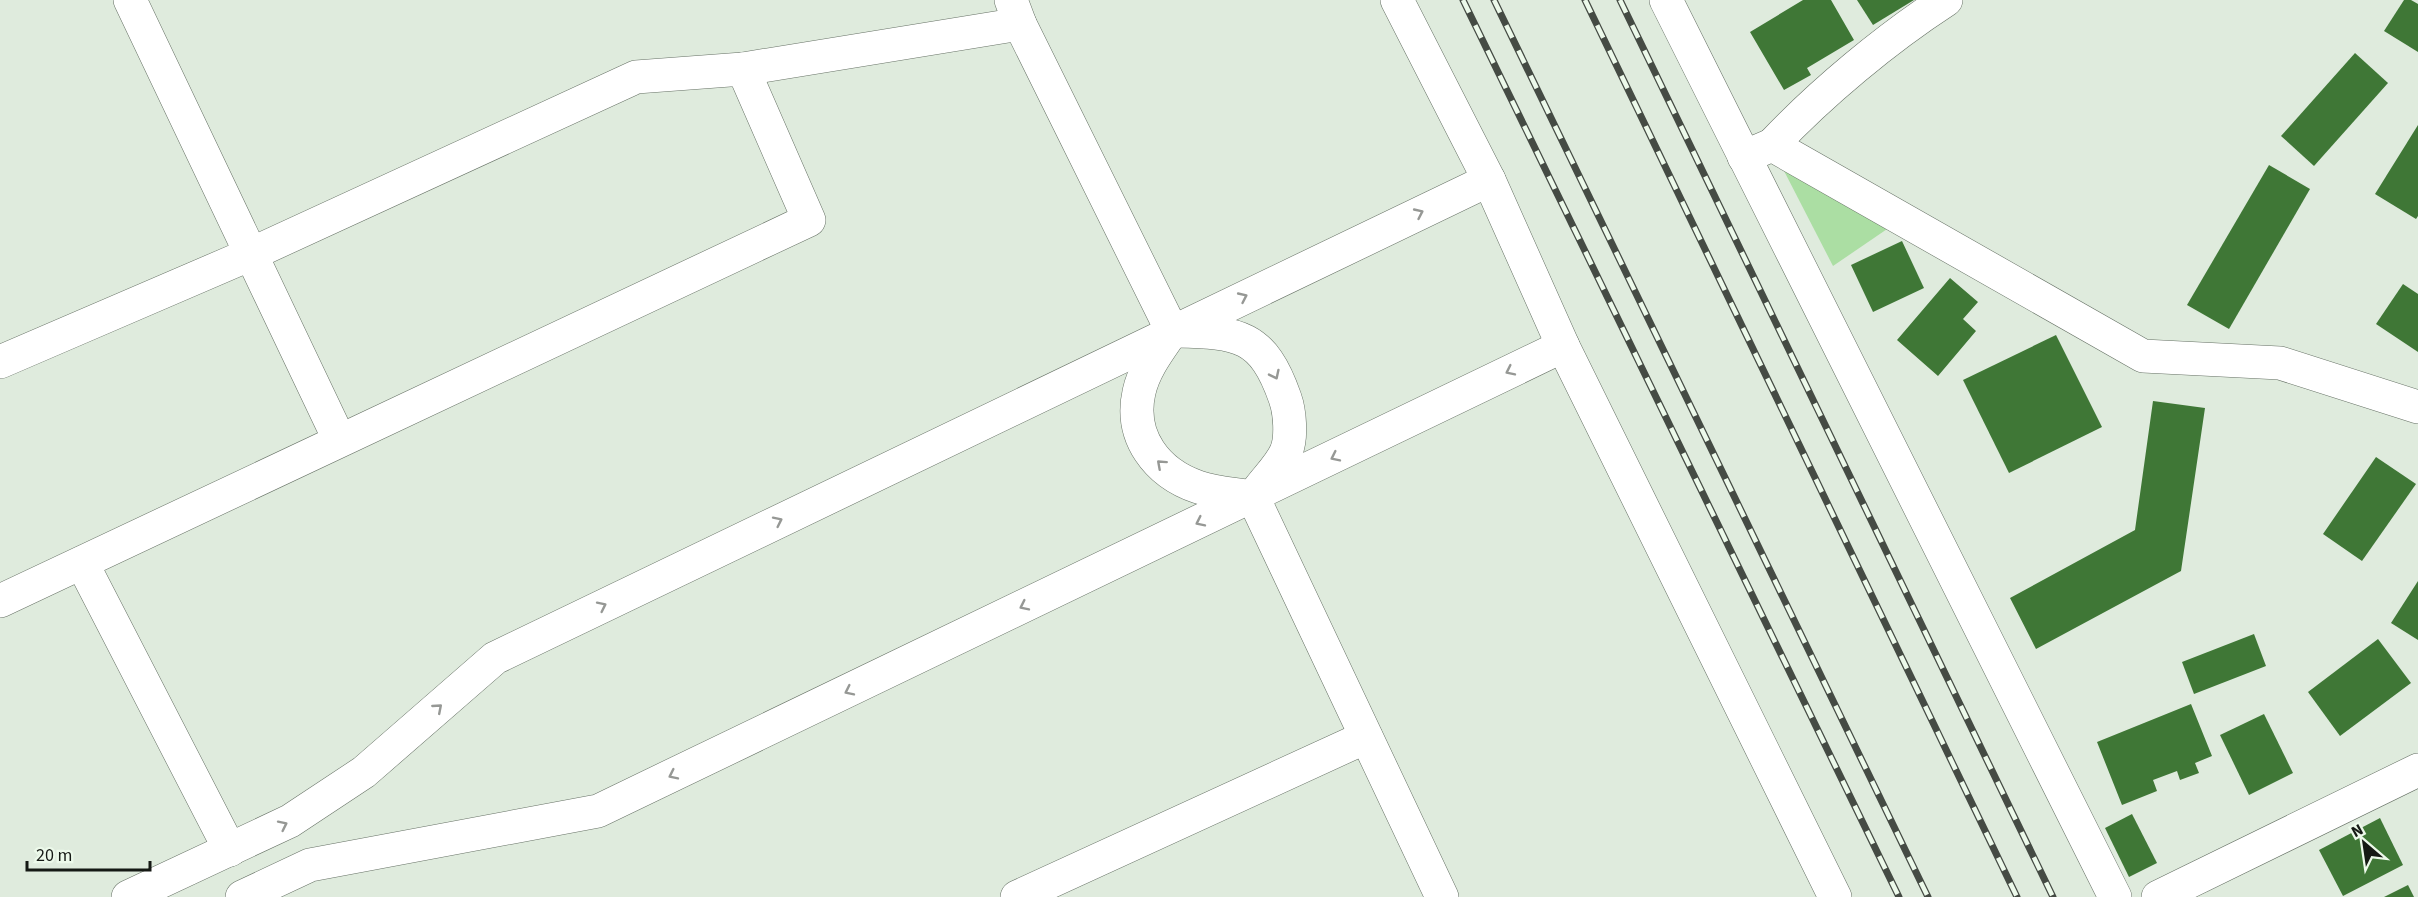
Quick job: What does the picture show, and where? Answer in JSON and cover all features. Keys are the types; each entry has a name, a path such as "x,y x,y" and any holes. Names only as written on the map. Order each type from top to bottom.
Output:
{"street":[{"path":"130,0 339,439"},
{"path":"1397,0 1489,180 1563,346 1835,897"},
{"path":"1666,0 1758,151 2115,897"},
{"path":"1758,151 1867,59 1946,0"},
{"path":"0,362 251,254 636,77 743,69 1016,12 1172,331"},
{"path":"0,601 339,439 808,220 743,69"},
{"path":"1758,151 2143,356 2280,363 2418,407"},
{"path":"128,897 290,821 364,772 495,658 1489,180"},
{"path":"1172,331 1150,363 1139,392 1138,423 1148,453 1174,476 1200,488 1253,496"},
{"path":"1172,331 1216,332 1238,337 1258,349 1275,372 1290,414 1286,452 1253,496"},
{"path":"249,896 310,865 598,811 1563,346"},
{"path":"1253,496 1442,897"},
{"path":"82,563 230,850"},
{"path":"1017,897 1366,737"},
{"path":"2158,897 2417,774"}],"green space":[{"path":"1782,167 1893,225 1833,266"}],"building":[{"path":"1803,0 1831,0 1854,40 1807,68 1811,75 1784,90 1750,32"},
{"path":"1857,0 1914,0 1873,25"},
{"path":"2404,0 2411,0 2418,4 2418,52 2384,31"},
{"path":"2355,53 2388,83 2314,166 2281,136"},
{"path":"2418,125 2418,216 2416,219 2375,194"},
{"path":"2269,165 2310,189 2229,329 2187,305"},
{"path":"1902,241 1924,288 1873,312 1851,265"},
{"path":"1950,278 1978,302 1963,319 1976,331 1938,376 1897,340"},
{"path":"2403,284 2418,294 2418,352 2376,324"},
{"path":"2056,335 2102,427 2009,473 1963,380"},
{"path":"2153,401 2205,408 2181,571 2036,649 2010,598 2135,530"},
{"path":"2376,457 2416,484 2362,561 2323,534"},
{"path":"2418,581 2418,640 2391,623"},
{"path":"2254,634 2266,666 2194,694 2182,662"},
{"path":"2378,639 2411,683 2340,736 2308,692"},
{"path":"2191,704 2212,756 2195,763 2199,773 2180,780 2177,771 2153,780 2157,791 2122,805 2097,742"},
{"path":"2264,714 2293,773 2249,795 2220,735"},
{"path":"2132,814 2157,863 2129,877 2105,828"},
{"path":"2380,818 2403,865 2343,896 2319,850"},
{"path":"2408,885 2414,897 2384,897"}],"railway":[{"path":"1463,0 1899,897"},
{"path":"1494,0 1928,897"},
{"path":"1585,0 2017,897"},
{"path":"1620,0 2053,897"}]}
